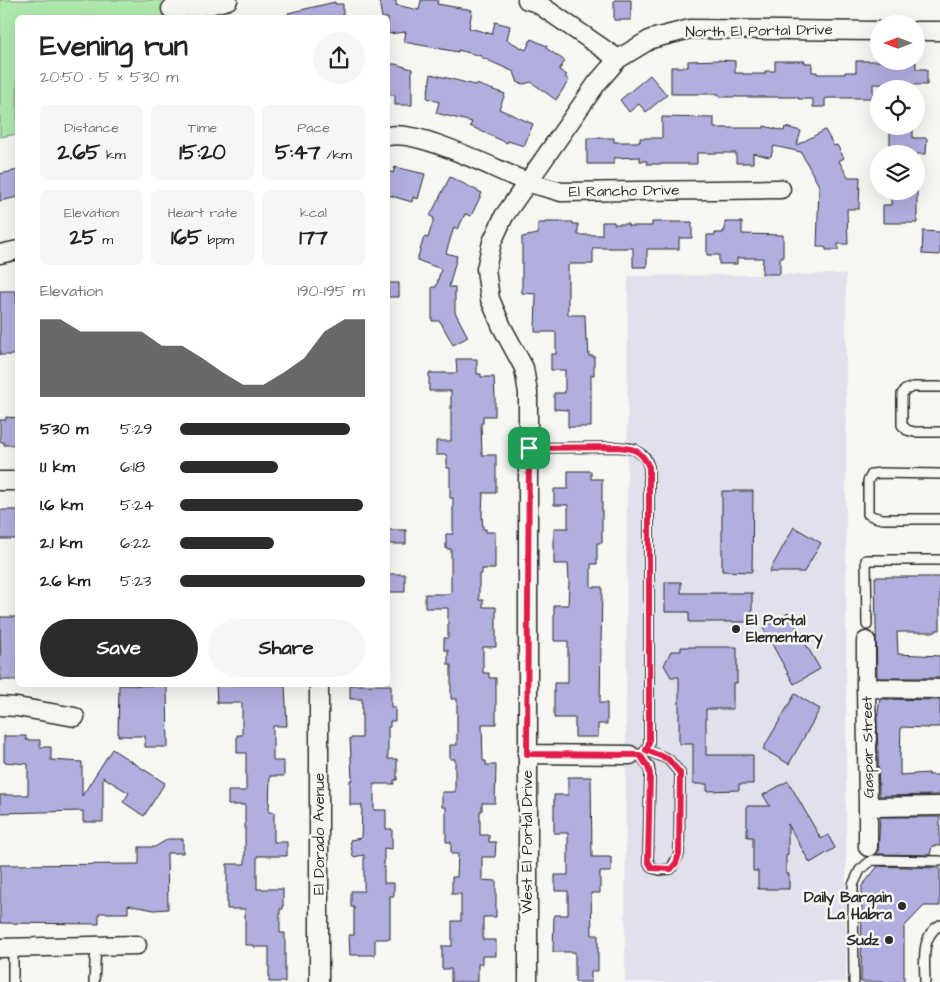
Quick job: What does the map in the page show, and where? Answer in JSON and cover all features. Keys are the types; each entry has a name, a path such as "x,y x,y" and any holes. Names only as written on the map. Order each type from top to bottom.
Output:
{"street":[{"path":"171,9 209,5 228,0"},
{"path":"527,0 536,3 618,59"},
{"name":"North El Portal Drive","path":"528,182 598,83 618,59 651,39 690,29 870,30"},
{"path":"925,31 940,31"},
{"name":"El Rancho Drive","path":"390,136 396,134 429,141 528,182 561,192 781,189"},
{"name":"West El Portal Drive","path":"528,182 504,216 492,242 486,269 490,299 502,327 524,368 528,392 528,982"},
{"path":"0,254 15,251"},
{"path":"0,481 15,480"},
{"path":"866,688 867,633"},
{"name":"El Dorado Avenue","path":"319,687 319,982"},
{"name":"Gaspar Street","path":"940,688 866,688 868,807 940,806"},
{"path":"0,706 17,706 75,717"},
{"path":"527,754 639,754"},
{"path":"868,807 868,847"},
{"path":"6,947 137,945"}],"lane":[{"path":"940,388 913,388 905,390 902,394 902,425 907,430 914,432 940,432"},
{"path":"529,448 618,447 634,449 645,457 649,467 649,743 639,754"},
{"path":"940,474 872,474 868,481 868,514 883,519 940,519"},
{"path":"867,633 866,560 940,560"},
{"path":"639,754 668,759 680,773 679,854 676,863 671,869 652,868 648,861 650,774 648,767 639,754"},
{"path":"854,982 854,885 860,870 872,860 940,861"},
{"path":"925,982 924,949 928,936 940,926"},
{"path":"94,982 96,946"},
{"path":"6,947 13,982"}],"shaded area":[{"name":"El Portal Elementary","path":"846,274 846,982 625,982 628,276"}],"green space":[{"path":"0,0 213,0 213,15 15,15 15,134 0,137"}],"building":[{"path":"379,0 396,0 396,5 419,10 421,0 438,0 437,4 472,10 469,28 492,34 495,22 510,26 507,40 526,50 531,39 547,46 546,48 565,61 559,70 567,75 565,77 569,80 556,100 531,82 518,83 514,72 481,56 458,50 458,52 404,42 406,32 390,34 390,15 382,15"},
{"path":"614,0 631,0 631,20 614,20"},
{"path":"335,2 335,4 343,4 343,15 288,15 288,13"},
{"path":"688,61 735,61 735,73 765,74 765,71 775,71 775,61 805,61 805,63 812,63 812,72 817,72 817,74 845,74 845,72 856,72 856,61 870,61 870,70 927,69 927,85 925,85 925,80 870,80 870,98 828,98 825,99 825,107 813,107 813,99 798,99 798,97 719,97 719,94 671,94 671,67 688,67"},
{"path":"390,64 412,69 412,105 395,105 395,95 390,95"},
{"path":"431,74 476,84 505,94 499,109 533,124 524,146 508,141 507,143 470,126 472,122 436,113 439,102 427,98"},
{"path":"650,75 667,95 646,112 639,104 629,112 620,100"},
{"path":"662,117 714,118 714,128 764,128 764,126 784,131 785,127 801,131 797,145 825,130 834,146 837,145 844,158 839,161 848,177 860,177 859,209 847,209 848,244 838,244 838,250 826,250 823,247 817,247 819,186 801,152 774,146 769,157 753,153 753,163 736,163 736,153 697,153 697,164 647,164 647,161 640,161 640,157 614,158 614,164 587,164 587,138 614,138 614,142 640,142 640,138 662,138"},
{"path":"890,135 913,135 913,138 927,138 926,154 925,145 890,145"},
{"path":"395,167 425,174 418,199 413,197 412,202 390,196 390,172 393,173"},
{"path":"15,171 15,198 0,201 0,174"},
{"path":"450,177 482,193 471,216 465,214 458,229 454,227 446,253 457,256 449,287 455,287 455,312 468,337 453,345 440,321 432,321 432,287 436,287 441,269 417,260 424,237 428,238 434,218 430,216"},
{"path":"891,200 917,200 917,223 883,223 883,205 891,205"},
{"path":"573,222 573,224 578,224 578,235 602,235 602,222 628,224 628,226 652,226 652,222 692,222 692,238 679,238 679,249 647,249 647,267 633,267 633,248 593,248 593,264 570,264 568,266 568,315 585,315 586,341 588,341 589,356 594,356 594,375 591,375 591,427 568,427 568,410 554,409 554,393 565,393 565,370 551,370 551,354 556,354 556,332 535,332 536,294 522,293 522,237 538,234 538,223"},
{"path":"725,222 742,222 742,234 783,235 783,258 780,258 780,274 762,274 763,258 737,258 737,264 719,264 719,255 707,255 707,235 723,233 725,231"},
{"path":"923,231 940,232 940,255 922,254"},
{"path":"390,283 399,283 399,297 390,297"},
{"path":"0,291 15,291 15,355 0,355"},
{"path":"456,359 477,359 477,374 481,374 481,377 494,377 495,398 495,416 483,416 483,423 481,423 482,455 496,455 496,493 483,493 482,515 483,529 486,529 486,532 495,532 495,569 482,569 482,574 479,574 479,600 483,600 483,607 496,607 496,647 483,647 483,673 489,673 489,678 496,678 496,724 482,724 483,761 486,761 486,765 496,765 495,803 482,803 480,835 489,835 489,842 496,842 495,857 482,857 482,880 496,881 496,917 483,917 483,940 496,940 496,956 482,956 482,964 478,964 478,982 451,982 451,969 442,969 442,946 452,946 452,921 461,921 461,894 452,894 452,877 457,877 458,854 451,854 451,842 446,842 446,807 442,807 442,792 455,792 455,759 450,759 450,745 457,745 457,699 451,699 451,665 448,665 448,650 444,650 444,638 448,638 448,608 425,608 425,594 451,594 451,549 446,549 446,534 453,534 453,498 450,498 450,468 447,468 447,455 436,455 436,441 451,441 451,391 429,391 429,373 457,373"},
{"path":"6,417 15,418 15,445 4,445 4,442 0,442 0,420 6,420"},
{"path":"568,471 591,471 591,479 602,479 602,543 597,543 597,564 591,564 591,587 602,587 600,703 607,703 607,724 598,724 598,737 575,737 575,718 554,718 554,683 568,683 568,641 554,641 554,605 568,605 569,582 568,564 554,564 554,528 568,528 568,505 554,505 554,489 568,489"},
{"path":"722,491 753,491 752,572 722,571"},
{"path":"0,510 15,510 15,539 0,539"},
{"path":"794,527 821,543 804,572 769,572"},
{"path":"390,530 406,530 406,544 390,544"},
{"path":"390,574 405,574 405,592 390,592"},
{"path":"875,577 940,577 940,630 936,630 936,632 897,632 898,654 940,656 940,678 877,678"},
{"path":"665,582 681,582 681,593 752,593 752,622 689,622 689,612 665,612"},
{"path":"788,613 820,669 794,684 763,628"},
{"path":"0,617 15,617 15,680 1,680"},
{"path":"681,647 737,647 737,683 733,683 733,709 706,709 706,755 753,755 753,784 739,784 739,790 707,791 707,784 693,784 693,744 679,744 679,677 671,677 664,665 671,651 681,651"},
{"path":"391,685 391,707 395,707 395,721 390,721 390,727 388,727 388,759 397,759 397,780 394,780 394,784 374,784 374,810 386,810 386,829 392,829 392,849 384,848 384,883 394,883 394,896 390,896 390,939 375,939 375,955 350,955 349,935 354,935 354,907 351,907 351,891 364,891 364,855 353,857 350,840 361,838 362,805 350,805 350,780 352,780 350,738 362,738 362,699 350,699 350,687 390,687"},
{"path":"119,687 167,687 168,747 145,747 145,736 118,736"},
{"path":"216,687 285,687 287,726 273,726 273,761 284,761 284,776 270,776 269,812 274,812 274,842 287,842 287,856 257,856 257,889 283,889 283,909 280,909 280,933 285,933 285,982 269,982 269,947 245,945 245,909 227,909 227,864 245,864 245,805 228,805 228,791 246,791 246,753 237,753 237,735 242,735 242,703 217,703"},
{"path":"795,694 820,709 789,764 763,749"},
{"path":"880,699 940,700 940,727 901,727 900,775 929,773 929,775 940,775 940,795 879,796 877,719"},
{"path":"4,736 26,736 26,740 40,740 40,747 51,747 51,760 82,762 82,796 112,749 165,783 144,816 123,802 129,793 103,777 103,822 83,822 83,811 0,813 0,795 28,795 28,764 4,762"},
{"path":"568,777 591,777 592,857 611,857 611,872 600,872 600,893 591,893 592,935 598,935 598,971 591,971 591,982 575,982 575,952 553,952 554,915 568,915 568,891 555,891 555,875 568,875 568,833 554,833 554,795 568,795"},
{"path":"788,781 821,839 828,835 835,848 810,863 788,824 786,874 789,874 789,889 758,889 758,871 753,871 753,837 747,837 747,806 770,806 763,795"},
{"path":"880,817 940,817 940,846 932,846 930,855 878,854"},
{"path":"168,839 183,839 183,853 167,853 168,909 154,910 128,905 128,913 99,913 99,924 0,923 0,865 139,864 139,847 155,847"},
{"path":"878,866 940,868 940,906 924,906 904,927 904,982 861,982 862,886"}],"place":[{"name":"El Portal Elementary","path":"736,629"},
{"name":"Daily Bargain La Habra","path":"902,906"},
{"name":"Sudz","path":"889,940"}],"route":[{"path":"618,447 634,449 645,457 649,467 649,743 646,750 668,759 680,773 679,854 676,863 671,869 660,870 652,868 648,861 650,774 640,755 527,754 529,448 618,447"}]}
